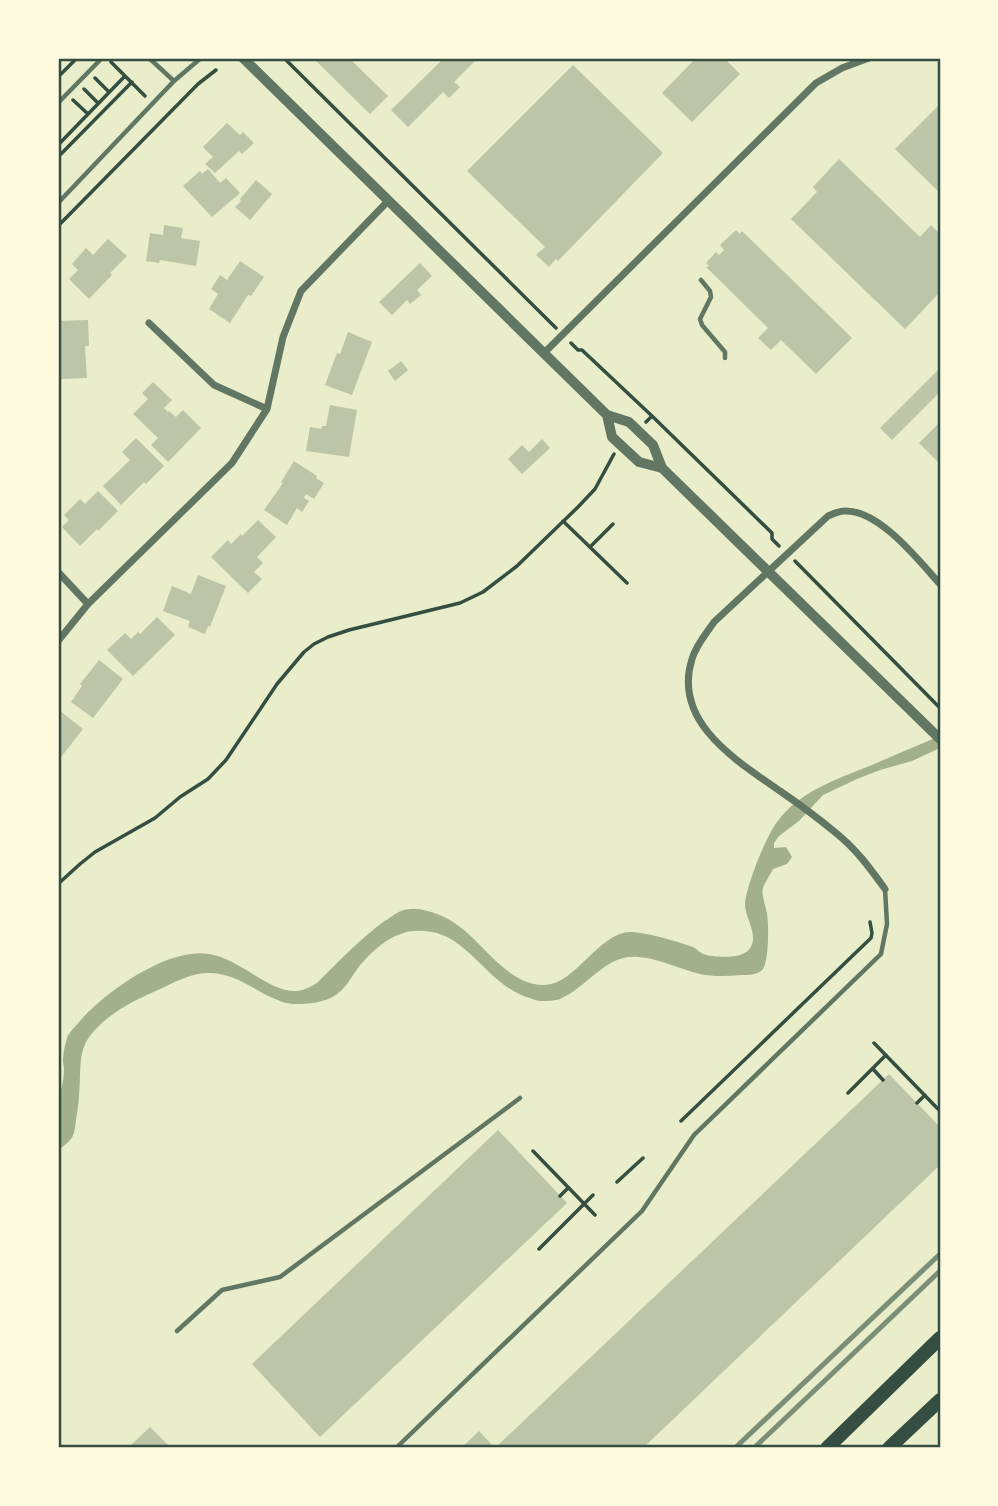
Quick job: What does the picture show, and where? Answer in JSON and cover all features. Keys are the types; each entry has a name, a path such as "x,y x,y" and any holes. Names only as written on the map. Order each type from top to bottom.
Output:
{"highway":[{"path":"827,1448 940,1338"},
{"path":"889,1448 940,1400"}],"street":[{"path":"243,58 607,415 629,422 653,444 662,468 940,739"},
{"path":"544,353 816,83 842,68 869,58"},
{"path":"58,641 88,604 232,463 267,409 283,337 301,291 388,200"},
{"path":"149,323 214,385 267,409"},
{"path":"607,415 612,437 639,462 662,468"},
{"path":"885,889 865,860 836,833 718,744 702,724 692,704 689,682 692,660 699,643 714,622 828,516 844,510 864,514 885,527 940,584"},
{"path":"58,572 88,604"}],"lane":[{"path":"58,103 104,58"},
{"path":"149,58 174,82"},
{"path":"58,203 153,103 201,58"},
{"path":"701,280 710,291 711,297 699,319 725,352 725,358"},
{"path":"396,1448 642,1210 694,1135 881,954 887,924 885,889"},
{"path":"177,1331 222,1290 280,1277 520,1098"}],"path":[{"path":"58,77 77,58"},
{"path":"104,58 166,116"},
{"path":"284,58 578,350 582,350 652,416 772,533 772,539 940,708"},
{"path":"58,226 198,84 216,71"},
{"path":"88,72 110,92"},
{"path":"58,145 125,76"},
{"path":"77,82 99,103"},
{"path":"58,158 131,82"},
{"path":"66,94 88,115"},
{"path":"77,125 83,131"},
{"path":"645,424 652,416"},
{"path":"58,884 95,852 155,818 208,779 226,760 284,676 314,644 349,630 472,598 501,579 595,489 617,449"},
{"path":"563,521 627,583"},
{"path":"590,547 613,524"},
{"path":"681,1121 823,988 871,938 870,922"},
{"path":"874,1043 938,1109"},
{"path":"848,1093 886,1055"},
{"path":"873,1069 883,1080"},
{"path":"917,1103 925,1095"},
{"path":"533,1150 595,1215"},
{"path":"617,1182 643,1158"},
{"path":"560,1196 568,1188"},
{"path":"539,1249 593,1195"}],"shaded area":[{"path":"940,736 940,748 912,761 857,779 823,795 799,821 779,836 774,848 786,847 792,857 787,864 773,869 763,888 768,919 768,944 764,966 758,973 705,975 655,960 628,957 607,965 562,998 539,1001 513,991 457,943 445,936 411,931 385,942 363,962 342,990 317,1002 285,1003 227,976 207,973 195,975 128,1005 109,1017 92,1033 82,1054 74,1133 58,1150 58,1107 64,1075 63,1054 68,1036 105,997 157,964 175,957 209,954 232,962 276,987 300,991 317,983 383,922 407,909 432,912 451,921 510,973 533,984 545,985 567,976 599,947 621,933 633,932 662,937 711,956 740,955 749,950 753,940 745,908 748,887 772,830 791,806 816,789"}],"building":[{"path":"313,58 349,58 388,96 370,114"},
{"path":"444,58 478,58 454,82 460,87 449,98 443,92 408,127 391,110"},
{"path":"696,58 724,58 740,74 692,122 662,93"},
{"path":"573,65 663,153 558,261 556,259 549,267 536,255 545,247 467,171"},
{"path":"940,104 940,193 895,149"},
{"path":"227,123 240,135 243,132 254,143 242,154 239,151 215,173 205,164 213,157 203,147"},
{"path":"839,159 920,237 931,225 940,234 940,292 905,329 791,219 817,192 813,187"},
{"path":"208,169 220,183 226,178 240,193 212,217 183,186 200,171 202,174"},
{"path":"256,180 272,194 250,220 235,207"},
{"path":"164,225 183,228 181,238 200,241 196,266 160,260 159,263 146,261 150,233 163,235"},
{"path":"736,230 740,234 742,231 852,338 816,374 781,340 771,350 758,338 768,328 706,267 709,266 706,263 716,252 719,255 724,250 720,245"},
{"path":"108,239 127,256 89,299 69,279 78,270 72,264 86,248 93,255"},
{"path":"240,261 264,277 251,296 248,295 230,323 209,309 218,294 211,289 220,275 227,280"},
{"path":"420,263 432,276 417,290 421,295 410,304 407,300 392,315 379,302"},
{"path":"88,320 89,346 85,346 87,378 61,379 61,359 58,359 59,321"},
{"path":"348,332 372,342 352,395 325,385"},
{"path":"401,361 408,370 395,381 388,371"},
{"path":"940,368 940,392 892,440 880,428"},
{"path":"153,382 172,400 164,408 168,412 176,417 183,410 201,428 168,462 151,445 158,438 133,414 148,399 142,393"},
{"path":"330,405 357,410 349,457 306,451 310,427 321,429 326,426"},
{"path":"940,422 940,464 919,443"},
{"path":"136,438 164,466 121,505 103,486 130,460 122,452"},
{"path":"542,439 550,448 522,474 508,459 522,445 529,452"},
{"path":"294,461 324,483 314,499 306,494 304,498 309,501 302,512 297,508 287,525 264,510 283,483 281,482"},
{"path":"98,491 118,511 80,546 62,527 69,520 64,515 80,499 85,504"},
{"path":"258,520 276,537 257,557 263,563 254,572 262,579 248,593 211,557 228,540 231,544"},
{"path":"198,575 226,586 205,634 188,627 190,621 163,611 172,586 191,594"},
{"path":"157,617 175,635 133,676 107,650 125,633 131,639 138,632 140,634"},
{"path":"99,660 123,679 93,718 71,702 82,686 80,684"},
{"path":"60,711 83,729 58,761 58,714"},
{"path":"889,1074 940,1127 940,1165 643,1448 495,1448"},
{"path":"498,1130 567,1203 320,1437 252,1364"},
{"path":"150,1427 171,1448 128,1448"},
{"path":"479,1431 495,1448 461,1448"}],"railway":[{"path":"735,1448 940,1254"},
{"path":"754,1448 940,1271"}]}
